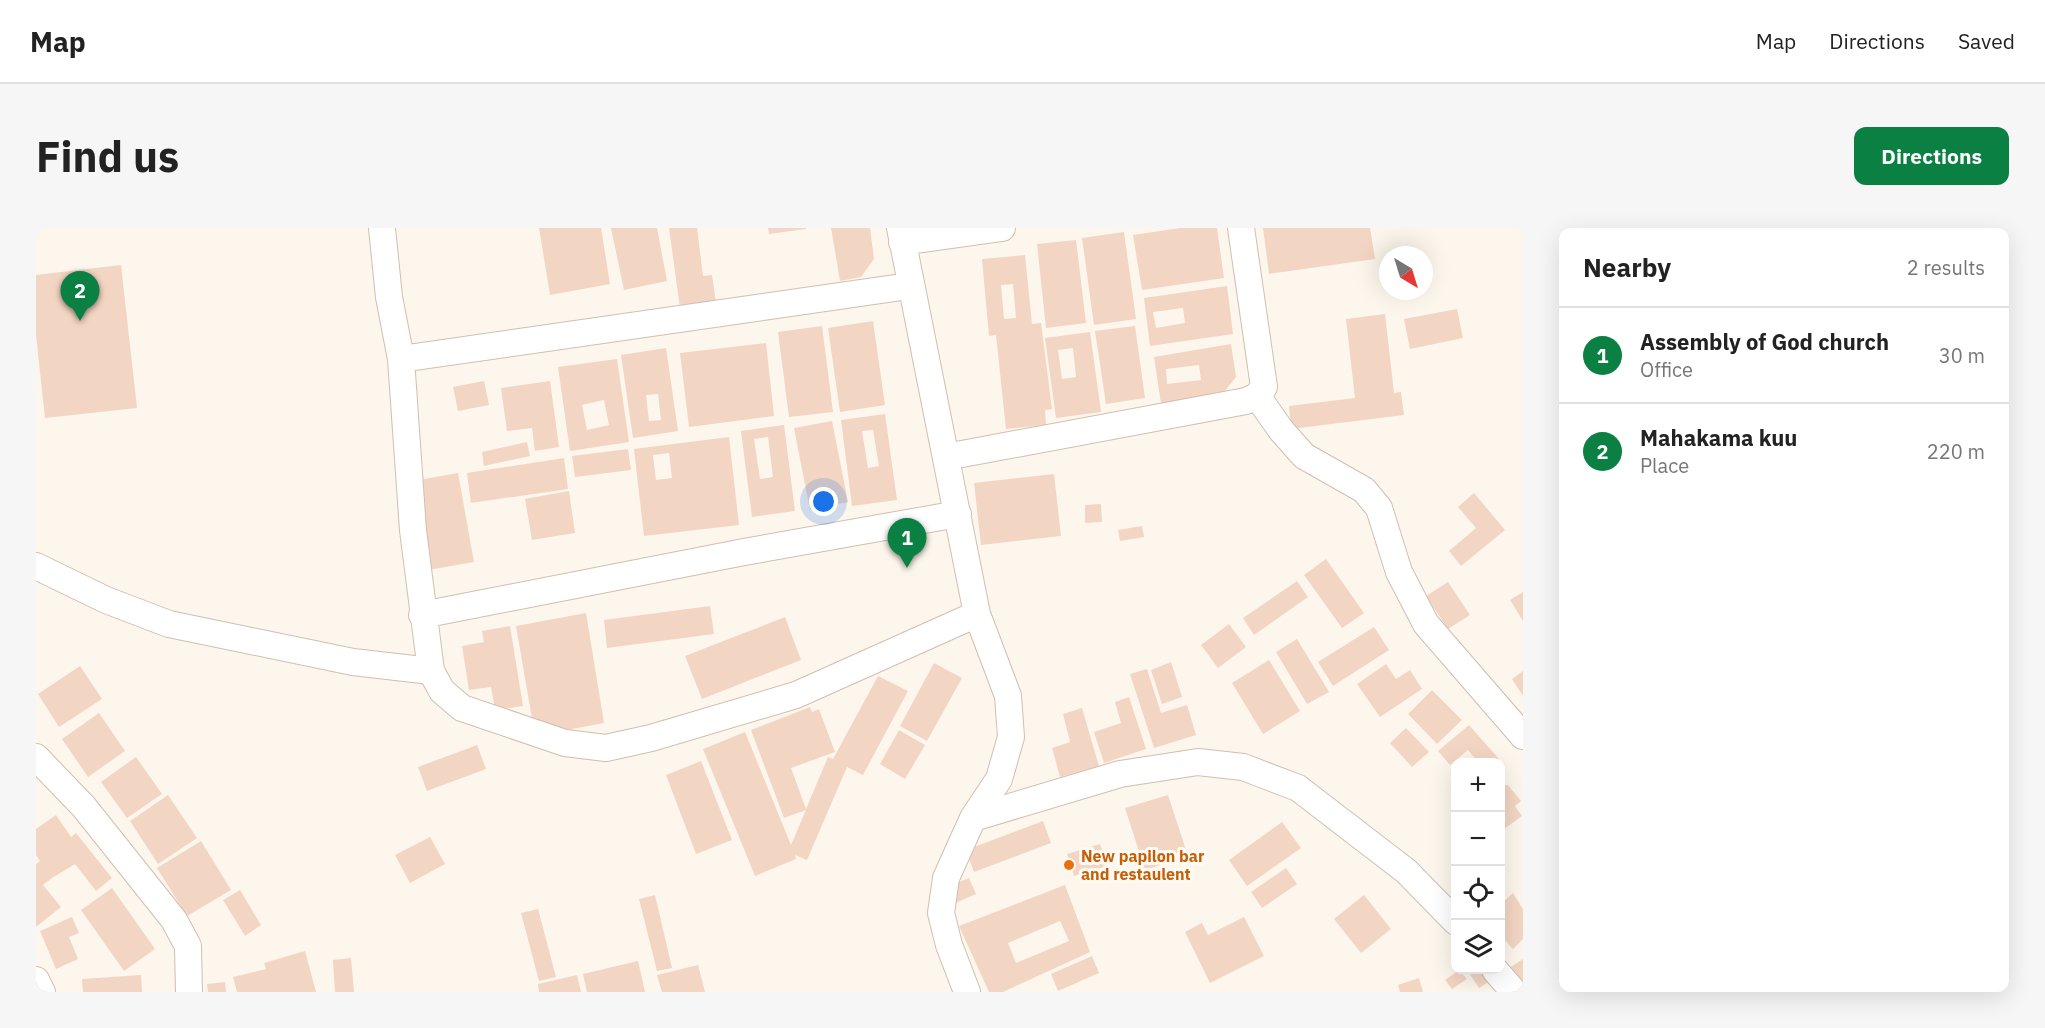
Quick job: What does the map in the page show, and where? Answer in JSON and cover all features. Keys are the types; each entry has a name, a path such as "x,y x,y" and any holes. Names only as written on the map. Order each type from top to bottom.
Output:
{"street":[{"path":"382,228 389,297 401,359 413,530 422,615 431,671 442,691 462,708 565,742 606,748 651,738 796,695 977,614"},
{"path":"967,992 949,945 941,914 946,879 973,818 999,779 1011,737 1008,696 977,614 909,286 901,235 1002,228"},
{"path":"946,457 1246,401 1257,396 1264,387 1241,228"},
{"path":"401,359 909,286"},
{"path":"1257,396 1281,430 1304,456 1364,490 1379,508 1399,572 1426,624 1523,736"},
{"path":"422,615 744,552 958,514"},
{"path":"36,566 97,596 169,624 353,662 431,671"},
{"path":"36,757 84,807 174,920 188,946 189,992"},
{"path":"973,818 1120,774 1198,762 1243,767 1298,788 1406,872 1453,920"},
{"path":"1500,974 1514,992"}],"building":[{"path":"539,228 601,228 610,284 550,295"},
{"path":"611,228 657,228 667,281 624,290"},
{"path":"669,228 697,228 703,276 712,275 716,303 680,308"},
{"path":"768,228 806,228 806,229 769,234"},
{"path":"831,228 870,228 874,259 861,277 840,281"},
{"path":"1180,228 1217,228 1224,278 1142,290 1133,235"},
{"path":"1263,228 1370,228 1375,259 1269,274"},
{"path":"1124,232 1136,319 1094,325 1082,238"},
{"path":"1076,240 1086,323 1046,328 1037,244"},
{"path":"1025,255 1032,324 1041,323 1052,409 1045,410 1046,425 1006,429 996,335 989,336 982,259","holes":["1013,284 1016,318 1004,319 1001,285"]},
{"path":"121,265 137,408 45,418 36,335 36,275"},
{"path":"1227,286 1233,334 1150,346 1144,298","holes":["1183,308 1185,323 1156,328 1153,312"]},
{"path":"1457,309 1463,338 1410,349 1404,319"},
{"path":"1385,314 1394,393 1401,392 1404,415 1291,429 1289,406 1355,398 1346,319"},
{"path":"873,321 885,405 840,412 828,328"},
{"path":"822,326 833,412 789,417 778,332"},
{"path":"1135,326 1145,398 1106,404 1095,331"},
{"path":"1090,332 1101,412 1056,418 1045,338","holes":["1073,348 1076,377 1062,379 1058,350"]},
{"path":"766,343 774,416 689,427 680,353"},
{"path":"1231,344 1236,377 1225,391 1161,404 1154,357","holes":["1199,365 1201,380 1167,384 1166,369"]},
{"path":"666,348 678,431 633,438 621,355","holes":["658,394 661,420 649,421 646,395"]},
{"path":"617,359 629,442 570,451 558,367","holes":["604,400 609,425 587,430 582,405"]},
{"path":"484,381 489,405 458,411 453,387"},
{"path":"550,381 559,447 535,451 532,428 507,431 501,388"},
{"path":"885,414 897,500 852,506 841,420","holes":["873,430 879,466 868,468 862,431"]},
{"path":"832,421 848,502 810,510 794,428"},
{"path":"784,425 795,511 752,517 741,431","holes":["768,437 773,477 760,479 754,439"]},
{"path":"729,437 739,525 644,536 634,449","holes":["669,453 672,478 656,480 653,455"]},
{"path":"527,442 530,456 484,466 482,452"},
{"path":"628,449 631,470 575,477 572,456"},
{"path":"564,458 568,489 471,503 467,473"},
{"path":"458,473 474,562 428,570 413,481"},
{"path":"1054,474 1061,536 981,545 974,483"},
{"path":"569,491 575,533 532,540 525,499"},
{"path":"1474,493 1505,530 1461,566 1449,551 1476,528 1458,507"},
{"path":"1101,504 1102,522 1085,523 1085,505"},
{"path":"1142,526 1144,537 1120,541 1118,530"},
{"path":"1326,559 1364,613 1342,628 1304,575"},
{"path":"1297,581 1308,597 1254,635 1243,618"},
{"path":"1448,582 1470,615 1448,629 1426,596"},
{"path":"1523,592 1523,621 1510,600"},
{"path":"710,606 714,634 607,648 604,620"},
{"path":"586,613 604,723 535,736 516,626"},
{"path":"785,617 801,660 702,699 685,656"},
{"path":"1229,624 1246,647 1218,668 1201,645"},
{"path":"510,626 523,706 495,710 491,687 469,690 462,646 484,642 482,631"},
{"path":"1374,627 1389,650 1333,686 1318,662"},
{"path":"1297,639 1329,692 1307,704 1276,652"},
{"path":"1269,660 1300,711 1263,734 1232,683"},
{"path":"1171,662 1182,697 1162,704 1151,670"},
{"path":"934,663 962,678 927,741 900,726"},
{"path":"1386,664 1396,679 1410,670 1422,689 1380,717 1357,684"},
{"path":"80,666 102,699 59,727 38,694"},
{"path":"1147,669 1161,713 1187,705 1196,735 1154,748 1130,674"},
{"path":"1523,671 1523,696 1512,679"},
{"path":"878,676 908,691 863,775 847,767 807,860 795,855 796,859 755,876 703,749 745,732 791,845 806,810 784,818 751,730 810,707 812,712 819,709 835,752 791,768 806,809 828,757 833,759"},
{"path":"1432,690 1462,720 1437,744 1408,714"},
{"path":"1129,697 1146,749 1104,763 1094,732 1121,723 1115,702"},
{"path":"1082,708 1099,766 1060,777 1052,748 1070,742 1063,714"},
{"path":"99,713 125,751 88,777 62,739"},
{"path":"1469,725 1498,758 1475,758 1468,750 1458,758 1451,758 1450,765 1438,751"},
{"path":"1406,728 1429,752 1412,767 1390,743"},
{"path":"899,730 925,745 905,779 880,764"},
{"path":"477,745 486,769 427,791 418,767"},
{"path":"136,757 162,794 127,818 101,782"},
{"path":"701,761 732,840 696,854 666,775"},
{"path":"1505,785 1508,785 1521,801 1515,806 1522,816 1505,828 1505,812"},
{"path":"168,795 197,838 158,864 130,821"},
{"path":"1168,795 1188,856 1145,870 1125,808"},
{"path":"56,815 71,837 76,833 112,878 96,891 75,864 52,878 43,885 61,907 36,927 36,864 40,861 36,855 36,829"},
{"path":"1043,821 1051,843 974,872 966,850"},
{"path":"1282,822 1301,848 1247,886 1229,860"},
{"path":"430,837 445,864 410,883 395,855"},
{"path":"201,841 231,890 187,916 157,868"},
{"path":"1100,844 1107,866 1074,876 1067,854"},
{"path":"1286,868 1297,884 1262,908 1251,892"},
{"path":"969,878 976,894 951,905 944,888"},
{"path":"1065,885 1090,952 1003,992 989,992 959,926","holes":["1060,921 1069,941 1016,963 1008,943"]},
{"path":"112,888 155,949 124,971 81,910"},
{"path":"240,890 261,925 245,936 223,900"},
{"path":"1513,893 1523,909 1523,939 1513,949 1505,940 1505,900"},
{"path":"655,895 672,968 657,971 639,899"},
{"path":"1364,895 1391,929 1361,953 1334,919"},
{"path":"538,909 556,977 539,981 521,913"},
{"path":"72,917 79,933 69,937 78,959 56,969 40,931"},
{"path":"1244,917 1264,956 1210,983 1185,932 1202,923 1208,935"},
{"path":"305,951 316,992 237,992 233,977 266,969 264,963"},
{"path":"1092,956 1099,973 1058,991 1051,974"},
{"path":"351,958 354,992 335,992 333,960"},
{"path":"1523,959 1523,983 1511,967"},
{"path":"638,961 645,992 587,992 583,974"},
{"path":"698,965 705,992 662,992 657,975"},
{"path":"1453,974 1463,974 1467,979 1452,989 1445,980"},
{"path":"1470,974 1488,974 1492,980 1479,988"},
{"path":"141,975 142,992 83,992 82,979"},
{"path":"577,975 581,992 539,992 538,984"},
{"path":"1419,978 1423,992 1400,992 1398,985"},
{"path":"225,982 226,992 208,992 207,984"}],"place":[{"name":"Mahakama kuu","path":"80,321"},
{"name":"Assembly of God church","path":"907,568"},
{"name":"New papilon bar and restaulent","path":"1069,865"}]}
